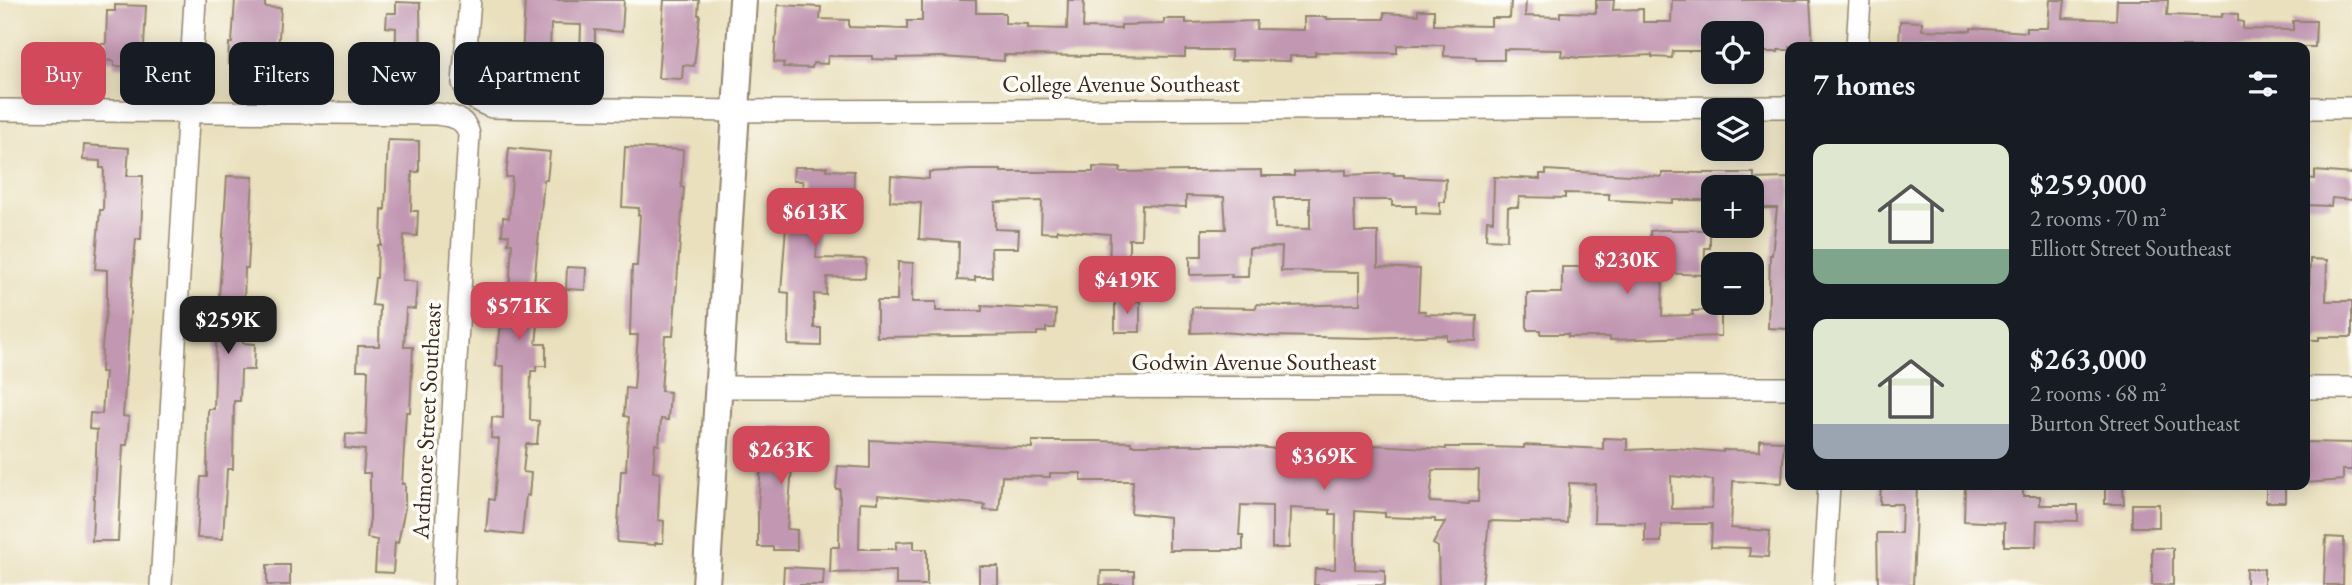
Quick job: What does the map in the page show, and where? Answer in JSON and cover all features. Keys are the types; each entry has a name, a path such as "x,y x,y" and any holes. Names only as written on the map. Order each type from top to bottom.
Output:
{"main road":[{"path":"706,585 743,0"}],"street":[{"path":"161,585 195,0"},
{"name":"College Avenue Southeast","path":"470,0 463,83 468,94 492,107 736,111 1785,107"},
{"path":"1857,42 1860,0"},
{"path":"2310,108 2352,108"},
{"path":"0,110 189,110"},
{"name":"Ardmore Street Southeast","path":"189,110 445,115 464,123 469,135 443,585"},
{"name":"Godwin Avenue Southeast","path":"718,387 1785,388"},
{"path":"2310,388 2352,388"},
{"path":"1823,585 1829,490"}],"building":[{"path":"235,0 265,0 265,7 281,8 279,42 232,42"},
{"path":"525,0 624,0 622,32 595,30 595,42 580,42 581,25 551,24 550,42 523,42"},
{"path":"664,0 699,0 700,15 694,66 683,65 682,79 658,78"},
{"path":"922,0 976,0 976,13 1005,13 1005,23 1028,24 1028,28 1067,29 1068,0 1084,0 1083,28 1121,29 1121,25 1164,24 1164,19 1186,19 1186,23 1257,21 1256,29 1304,30 1304,17 1384,19 1384,13 1418,15 1418,10 1434,10 1434,25 1491,26 1491,18 1510,18 1511,0 1526,0 1525,16 1560,17 1560,12 1596,13 1596,0 1614,0 1613,10 1643,9 1643,22 1671,22 1672,0 1810,0 1813,42 1785,42 1785,50 1764,52 1764,21 1701,21 1701,51 1673,51 1672,58 1652,55 1581,58 1561,56 1562,50 1504,49 1504,60 1476,60 1476,57 1444,56 1444,45 1397,45 1397,53 1315,52 1315,56 1290,56 1290,61 1231,60 1231,50 1185,50 1185,57 1004,55 1004,61 942,57 897,60 872,59 872,56 828,56 827,64 813,63 812,68 783,67 784,63 774,62 778,5 821,7 820,19 849,20 849,27 907,29 907,21 922,21"},
{"path":"2050,0 2065,0 2063,18 2116,20 2117,0 2168,0 2167,15 2222,17 2222,13 2238,14 2238,21 2243,22 2243,29 2293,30 2293,21 2316,21 2315,47 2310,47 2310,42 1899,42 1900,21 1922,22 1922,30 1971,31 1971,28 2026,32 2026,28 2048,28"},
{"path":"396,2 420,3 421,42 396,42 396,28 386,27 387,13 396,13"},
{"path":"115,5 146,6 144,42 120,42 120,66 114,66 114,61 106,60 107,11 115,11"},
{"path":"388,140 419,141 419,172 412,172 411,211 418,211 417,236 404,235 402,280 417,282 415,309 406,308 404,347 413,347 410,412 406,412 402,484 405,484 405,508 398,543 395,542 393,573 375,572 377,540 367,538 370,473 363,473 365,450 345,448 346,434 366,435 368,370 357,370 358,346 379,346 380,306 372,305 377,278 378,245 381,245 382,209 385,210"},
{"path":"84,145 129,148 127,176 143,176 141,239 136,239 123,416 129,417 127,445 123,445 118,541 92,541 97,430 89,429 90,413 102,414 105,372 101,372 107,270 95,269 100,210 103,210 104,168 100,168 100,161 83,160"},
{"path":"625,147 683,150 681,187 684,188 673,336 665,336 661,391 670,392 668,420 661,419 659,445 655,444 653,472 660,473 658,520 664,521 663,543 655,545 617,542 621,471 626,471 629,417 624,416 626,388 634,389 638,335 630,335 632,266 637,266 640,215 639,208 622,207"},
{"path":"509,148 550,152 547,180 544,180 533,294 541,295 536,344 546,344 546,366 536,366 536,371 531,371 530,420 539,421 537,444 526,444 523,472 531,473 522,535 486,531 489,499 494,500 499,439 491,438 492,417 503,418 504,366 496,366 504,291 509,292 512,243 508,243 509,235 502,235 503,217 509,218 512,177 506,177"},
{"path":"794,167 827,167 827,170 854,171 853,220 819,218 816,258 866,259 865,278 827,277 826,295 814,294 814,328 821,328 821,346 788,345 789,293 781,292 787,213 802,214 803,181 793,181"},
{"path":"1093,167 1121,168 1120,172 1261,170 1261,176 1294,176 1294,172 1346,170 1346,175 1394,173 1404,177 1446,179 1445,202 1440,202 1440,214 1416,213 1416,206 1392,206 1392,200 1354,200 1355,232 1378,232 1378,267 1420,269 1418,311 1425,311 1425,314 1477,316 1476,341 1447,340 1447,335 1368,338 1191,333 1192,308 1195,307 1256,308 1257,304 1360,304 1360,272 1281,271 1282,247 1249,248 1248,277 1231,277 1232,274 1190,275 1190,256 1202,256 1202,229 1226,229 1224,197 1186,196 1186,207 1142,205 1141,239 1129,239 1129,274 1109,274 1110,234 1057,230 1057,233 1041,232 1042,201 995,202 995,229 1019,230 1018,248 991,248 992,277 975,277 975,281 958,280 959,242 919,239 921,203 890,201 891,176 929,179 929,172 970,170 1093,172","holes":["1274,198 1310,198 1310,229 1275,228"]},
{"path":"1546,170 1662,177 1662,173 1754,175 1701,175 1701,200 1673,200 1673,203 1609,200 1609,194 1565,193 1565,198 1519,197 1518,207 1508,207 1507,240 1486,239 1487,220 1493,221 1494,177 1540,179 1540,174 1546,174"},
{"path":"2315,171 2352,174 2352,200 2332,198 2331,206 2310,205 2310,178 2315,179"},
{"path":"227,176 253,177 248,268 245,268 243,343 255,344 254,370 241,370 240,401 234,401 233,469 227,469 223,539 197,538 201,477 207,477 208,409 214,409"},
{"path":"1785,178 1785,329 1768,328 1770,255 1777,208 1764,208 1764,179"},
{"path":"1701,230 1701,238 1710,238 1710,248 1701,252 1701,275 1663,273 1662,316 1693,315 1692,311 1701,311 1701,315 1721,315 1721,336 1610,340 1610,337 1568,337 1568,334 1540,334 1540,330 1527,330 1527,293 1562,293 1562,267 1604,267 1604,261 1651,265 1650,231"},
{"path":"2310,259 2327,260 2326,301 2352,301 2352,337 2319,337 2319,340 2310,340"},
{"path":"898,262 913,263 912,302 936,302 936,311 982,311 982,306 1056,310 1055,328 1046,328 1046,332 1037,332 1037,335 877,337 877,301 897,301"},
{"path":"567,267 586,268 585,290 566,289"},
{"path":"1115,300 1140,301 1140,332 1115,332"},
{"path":"768,427 799,428 799,437 822,438 822,456 793,455 787,529 797,530 797,550 758,547 761,465 767,466"},
{"path":"1603,438 1627,439 1627,450 1675,448 1723,452 1760,451 1760,440 1784,441 1782,483 1733,481 1731,528 1770,531 1768,557 1749,556 1750,548 1711,547 1712,524 1661,524 1661,542 1645,542 1645,523 1594,522 1595,484 1569,483 1567,523 1489,521 1482,585 1439,585 1438,547 1433,544 1445,522 1435,522 1435,519 1385,517 1385,513 1355,511 1355,569 1385,570 1385,585 1314,585 1315,569 1335,569 1336,514 1330,514 1330,510 1290,508 1289,548 1272,548 1272,506 1241,505 1239,535 1243,535 1243,550 1169,550 1169,517 1131,513 1133,481 1081,481 1081,473 1050,473 1050,477 1002,476 999,511 984,510 985,505 878,495 878,503 860,502 859,549 896,549 896,542 914,541 914,549 927,549 927,585 896,585 896,571 830,573 831,547 839,547 840,489 836,489 838,466 870,468 870,440 1032,448 1032,441 1095,441 1131,442 1131,445 1237,445 1307,452 1315,452 1316,445 1446,449 1524,448 1524,445 1603,449","holes":["1433,470 1479,470 1478,502 1430,502","1671,476 1713,480 1712,508 1672,509"]},
{"path":"2310,442 2352,443 2352,470 2343,470 2343,480 2310,483"},
{"path":"1881,490 1917,490 1913,585 1878,585 1877,533 1901,533 1902,504 1880,504"},
{"path":"1965,490 2023,490 2023,496 2040,496 2040,505 2078,505 2078,521 2037,520 2036,546 2004,546 2004,523 1964,521"},
{"path":"2105,490 2123,490 2124,504 2105,504"},
{"path":"2266,490 2285,490 2285,502 2266,502"},
{"path":"2132,504 2159,504 2159,527 2132,527"},
{"path":"2326,537 2344,538 2343,585 2324,585"},
{"path":"2152,548 2173,548 2173,585 2152,585"},
{"path":"267,565 290,565 290,585 267,585"},
{"path":"979,566 998,566 998,585 979,585"},
{"path":"784,567 824,569 823,585 783,585"},
{"path":"2246,569 2264,569 2264,585 2246,585"},
{"path":"1101,571 1134,571 1134,585 1100,585"}]}
